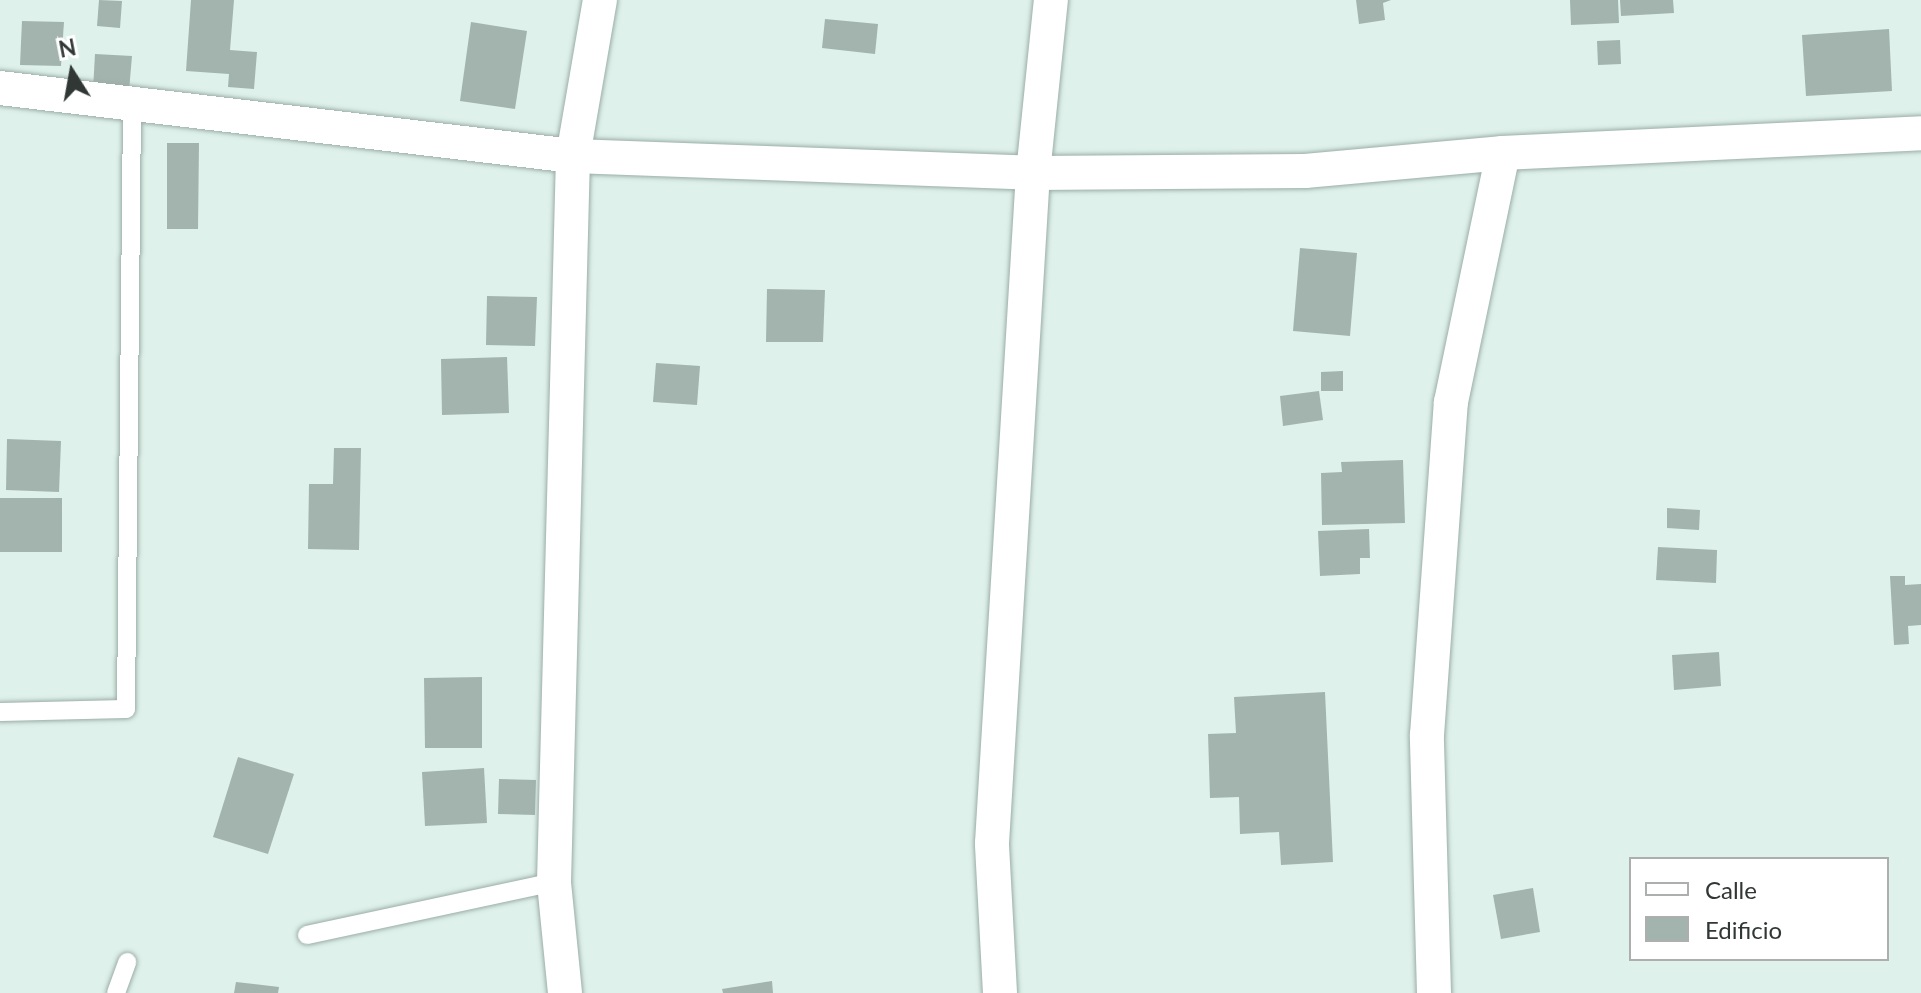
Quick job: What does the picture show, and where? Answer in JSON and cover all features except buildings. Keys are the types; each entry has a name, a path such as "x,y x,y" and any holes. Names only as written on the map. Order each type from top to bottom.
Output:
{"street":[{"path":"565,993 554,882 573,156 600,0"},
{"path":"1000,993 992,843 1033,173 1051,0"},
{"path":"0,88 573,156 1033,173 1305,171 1503,153 1921,133"},
{"path":"1434,993 1427,735 1451,402 1503,153"}],"lane":[{"path":"0,712 126,709 132,102"},
{"path":"307,935 554,882"},
{"path":"116,993 127,962"}]}
